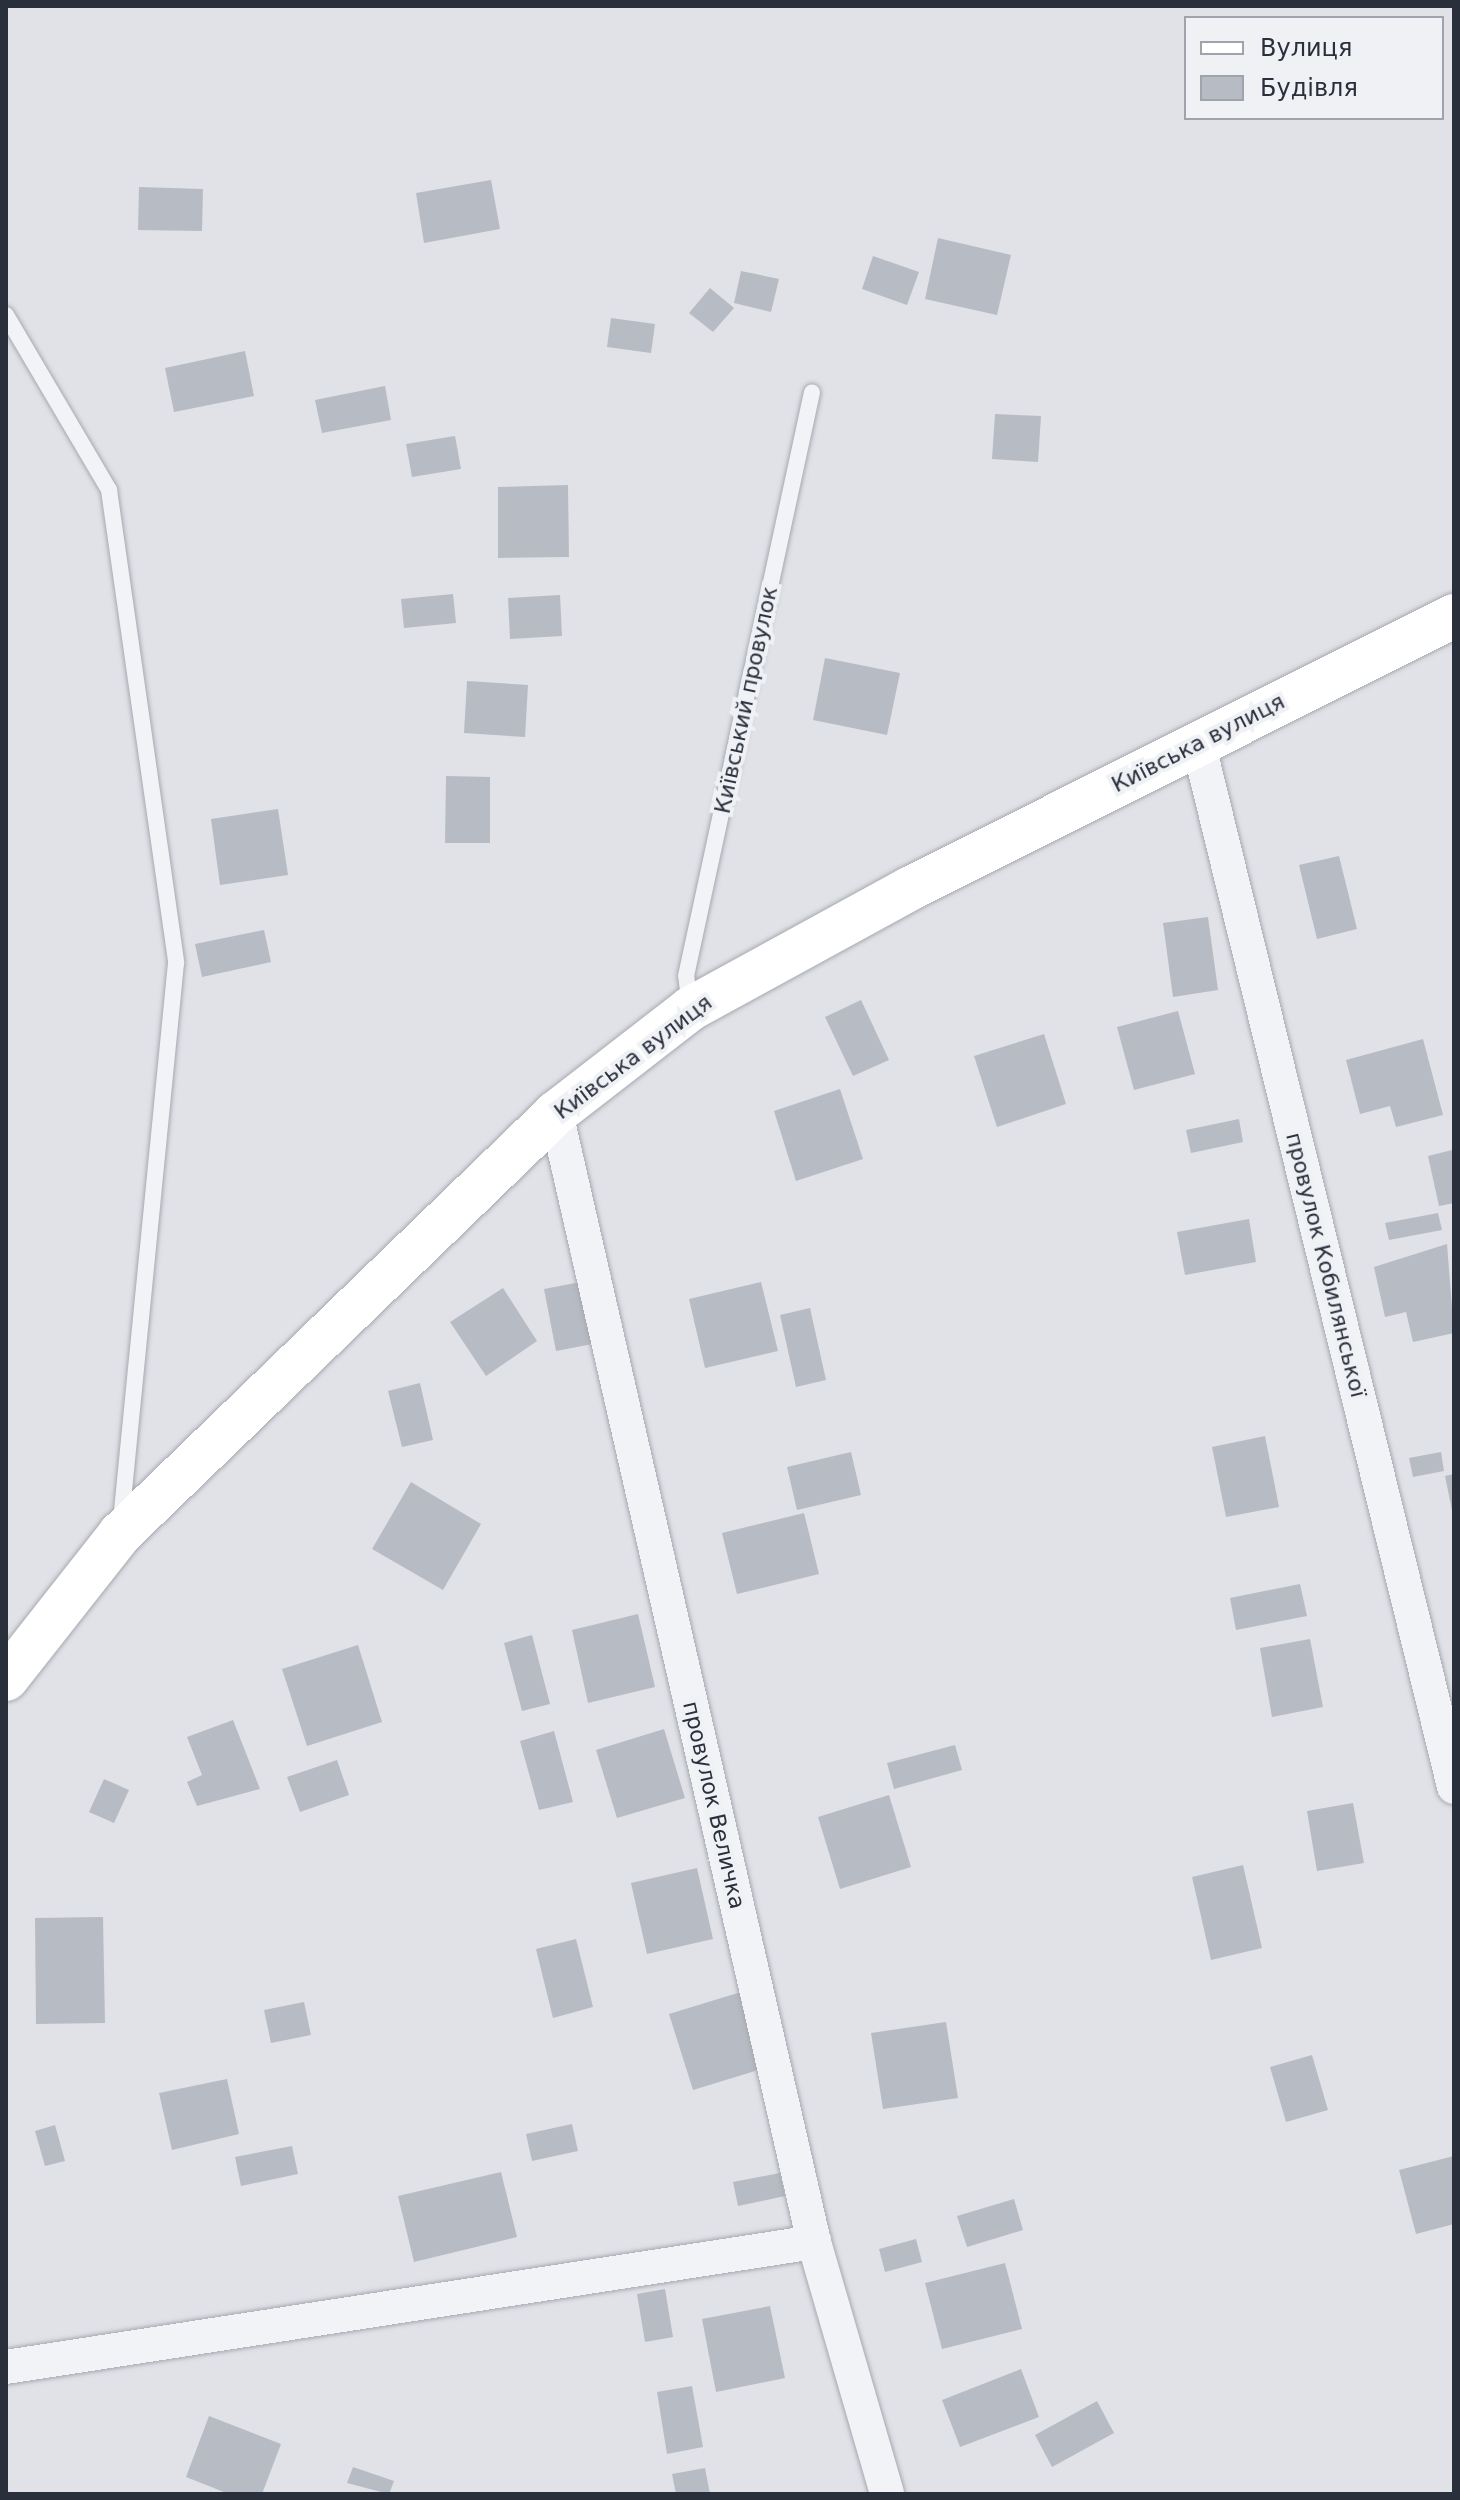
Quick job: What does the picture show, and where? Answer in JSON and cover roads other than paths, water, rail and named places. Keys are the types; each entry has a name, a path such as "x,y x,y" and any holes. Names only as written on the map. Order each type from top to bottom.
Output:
{"main road":[{"name":"Київська вулиця","path":"6,1679 120,1534 556,1113 690,1009 1198,742 1454,616"}],"street":[{"name":"провулок Кобилянської","path":"1198,742 1454,1787"},
{"name":"провулок Величка","path":"556,1113 814,2242 887,2494"},
{"path":"6,2367 814,2242"}],"lane":[{"path":"6,315 109,490 176,963 120,1534"},
{"name":"Київський провулок","path":"690,1009 686,976 812,392"}]}
